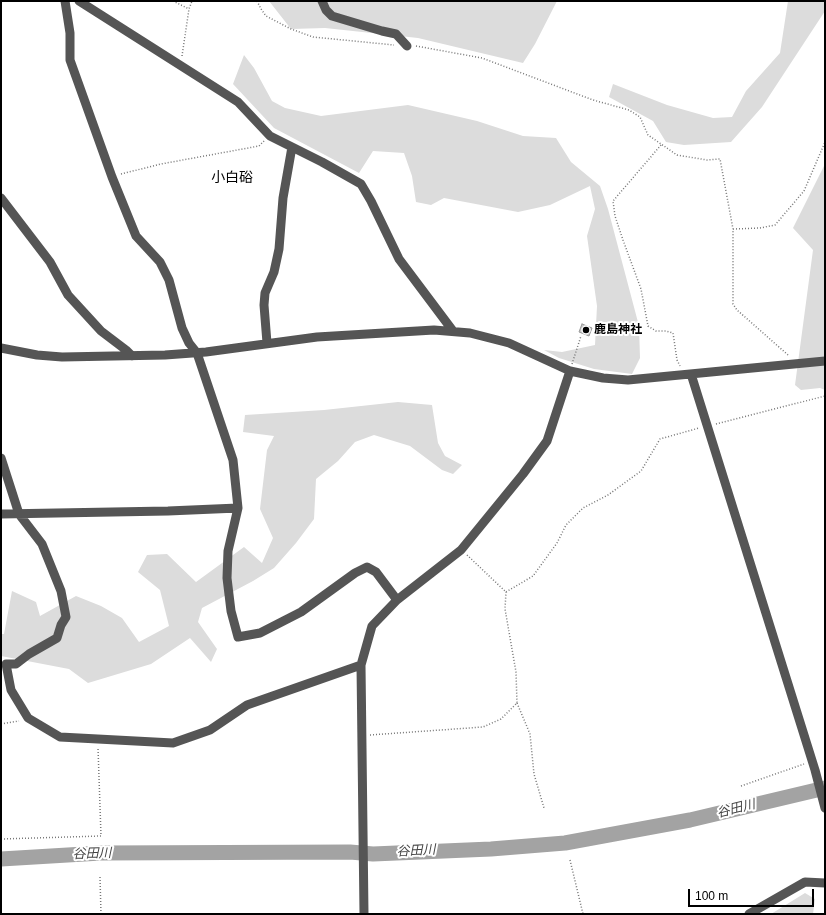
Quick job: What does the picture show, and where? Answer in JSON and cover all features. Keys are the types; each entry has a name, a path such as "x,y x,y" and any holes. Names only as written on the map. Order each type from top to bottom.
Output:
{"street":[{"path":"65,1 70,33 70,60 112,177 136,236 160,262 169,280 182,328 189,343 197,353 233,460 238,508 228,551 226,578 231,611 238,637 260,633 301,612 355,573 366,567 376,572 397,600"},
{"path":"79,1 238,102 270,136 361,184 372,201 399,259 453,331"},
{"path":"322,1 326,10 332,16 396,34 407,46"},
{"path":"267,343 264,305 265,294 274,272 280,249 283,198 292,147"},
{"path":"1,198 50,262 68,295 101,331 132,356"},
{"path":"1,348 49,356 132,356 197,353 317,337 434,330 470,333 509,343 570,371 603,378 628,380 825,361"},
{"path":"364,914 361,665 372,626 397,600 461,550 523,474 547,441 570,371"},
{"path":"688,374 708,426 814,766 825,808"},
{"path":"1,458 19,514 42,544 61,591 66,617 61,625 57,638 29,654 16,664 6,664 11,690 28,718 60,737 173,743 210,730 247,705 361,665"},
{"path":"1,514 168,511 238,508"},
{"path":"749,914 805,882 825,883"}],"path":[{"path":"173,1 189,9"},
{"path":"181,66 189,9 192,1"},
{"path":"257,1 261,9 270,18 291,29 313,37 422,47 482,58 594,100 628,110 640,117 648,135 677,155 707,160 720,159 733,229 734,304 737,310 797,363"},
{"path":"112,177 132,170 259,146 270,136"},
{"path":"733,229 775,225 804,191 825,142"},
{"path":"661,145 613,201 615,216 641,289 648,326 656,331 666,331 673,334 677,360 688,374"},
{"path":"570,371 581,336"},
{"path":"506,592 533,576 557,543 566,525 583,508 608,495 641,471 660,439 825,396"},
{"path":"461,550 506,592"},
{"path":"506,592 505,609 516,672 517,703 530,734 534,774 544,808"},
{"path":"362,735 483,727 501,720 517,703"},
{"path":"1,724 28,718"},
{"path":"1,839 101,836 98,739"},
{"path":"741,786 814,766"},
{"path":"570,860 583,914"},
{"path":"100,877 101,914"}],"shaded area":[{"path":"269,1 557,1 535,44 523,63 418,38 325,28 291,29"},
{"path":"788,1 825,1 825,11 762,107 731,142 684,145 666,142 653,121 609,97 613,84 667,105 713,118 732,117 746,91 780,53"},
{"path":"244,55 254,68 272,101 285,108 321,116 408,105 477,121 523,136 556,138 571,162 600,186 608,209 639,326 640,358 632,374 594,369 559,358 544,350 562,352 595,345 597,306 587,236 595,209 590,186 550,205 518,212 444,198 431,205 416,202 412,176 404,153 373,151 359,173 274,128 233,84"},
{"path":"825,164 825,390 820,388 801,390 795,385 813,250 793,228"},
{"path":"398,402 432,405 438,443 445,456 462,465 453,474 442,470 410,446 374,435 355,442 338,461 316,479 314,519 296,543 274,568 202,608 198,622 217,649 211,662 190,638 151,664 88,683 69,669 1,656 1,634 4,634 12,591 36,602 40,616 76,596 101,606 122,618 139,642 169,626 160,590 138,572 147,555 167,554 196,582 244,547 262,563 273,538 260,509 267,450 274,436 243,432 245,415 324,410"},
{"path":"805,893 815,899 813,914 771,914"}],"building":[{"name":"鹿島神社","path":"582,324 592,328 589,336 579,332"}],"waterway":[{"name":"谷田川","path":"1,859 101,853 350,852 373,854 491,849 565,843 690,820 825,788"}],"place":[{"name":"鹿島神社","path":"586,330"}],"district":[{"name":"小白硲","path":"232,178"}]}
